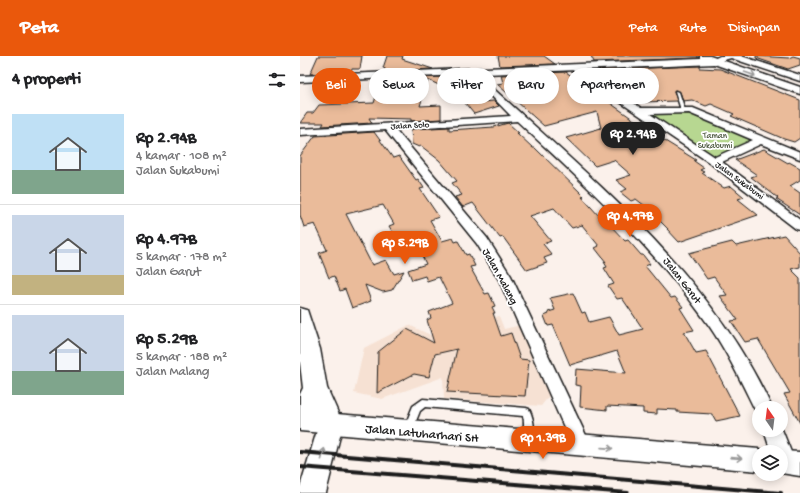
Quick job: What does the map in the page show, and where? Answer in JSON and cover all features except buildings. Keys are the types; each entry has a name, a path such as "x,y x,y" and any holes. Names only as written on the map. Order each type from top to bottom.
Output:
{"main road":[{"path":"300,316 309,349 315,388 331,424 314,488"},
{"path":"300,415 306,407 315,388"}],"street":[{"path":"700,56 800,92"},
{"path":"584,68 713,61 728,56"},
{"path":"733,56 800,78"},
{"path":"496,73 567,70"},
{"path":"791,75 800,71"},
{"path":"300,79 437,73"},
{"name":"Jalan Garut","path":"496,94 519,118 623,214 673,266 724,333 750,377 760,401"},
{"name":"Jalan Sukabumi","path":"629,104 714,161 800,226"},
{"path":"638,110 684,110 701,113 800,156"},
{"name":"Jalan Solo","path":"300,132 519,118"},
{"name":"Jalan Malang","path":"387,126 482,241 506,280 582,446"},
{"path":"714,161 761,140"},
{"name":"Jalan Latuharhari SH","path":"300,421 752,459"}],"lane":[{"path":"677,92 684,110"}],"shaded area":[{"path":"499,316 504,329 521,325 549,396 541,406 444,399 443,377 382,399 354,393 364,348 409,325 437,338 442,332"}],"green space":[{"name":"Taman Sukabumi","path":"642,112 696,113 757,140 713,159"}],"railway":[{"path":"300,452 781,493"},
{"path":"300,467 628,493"}]}
